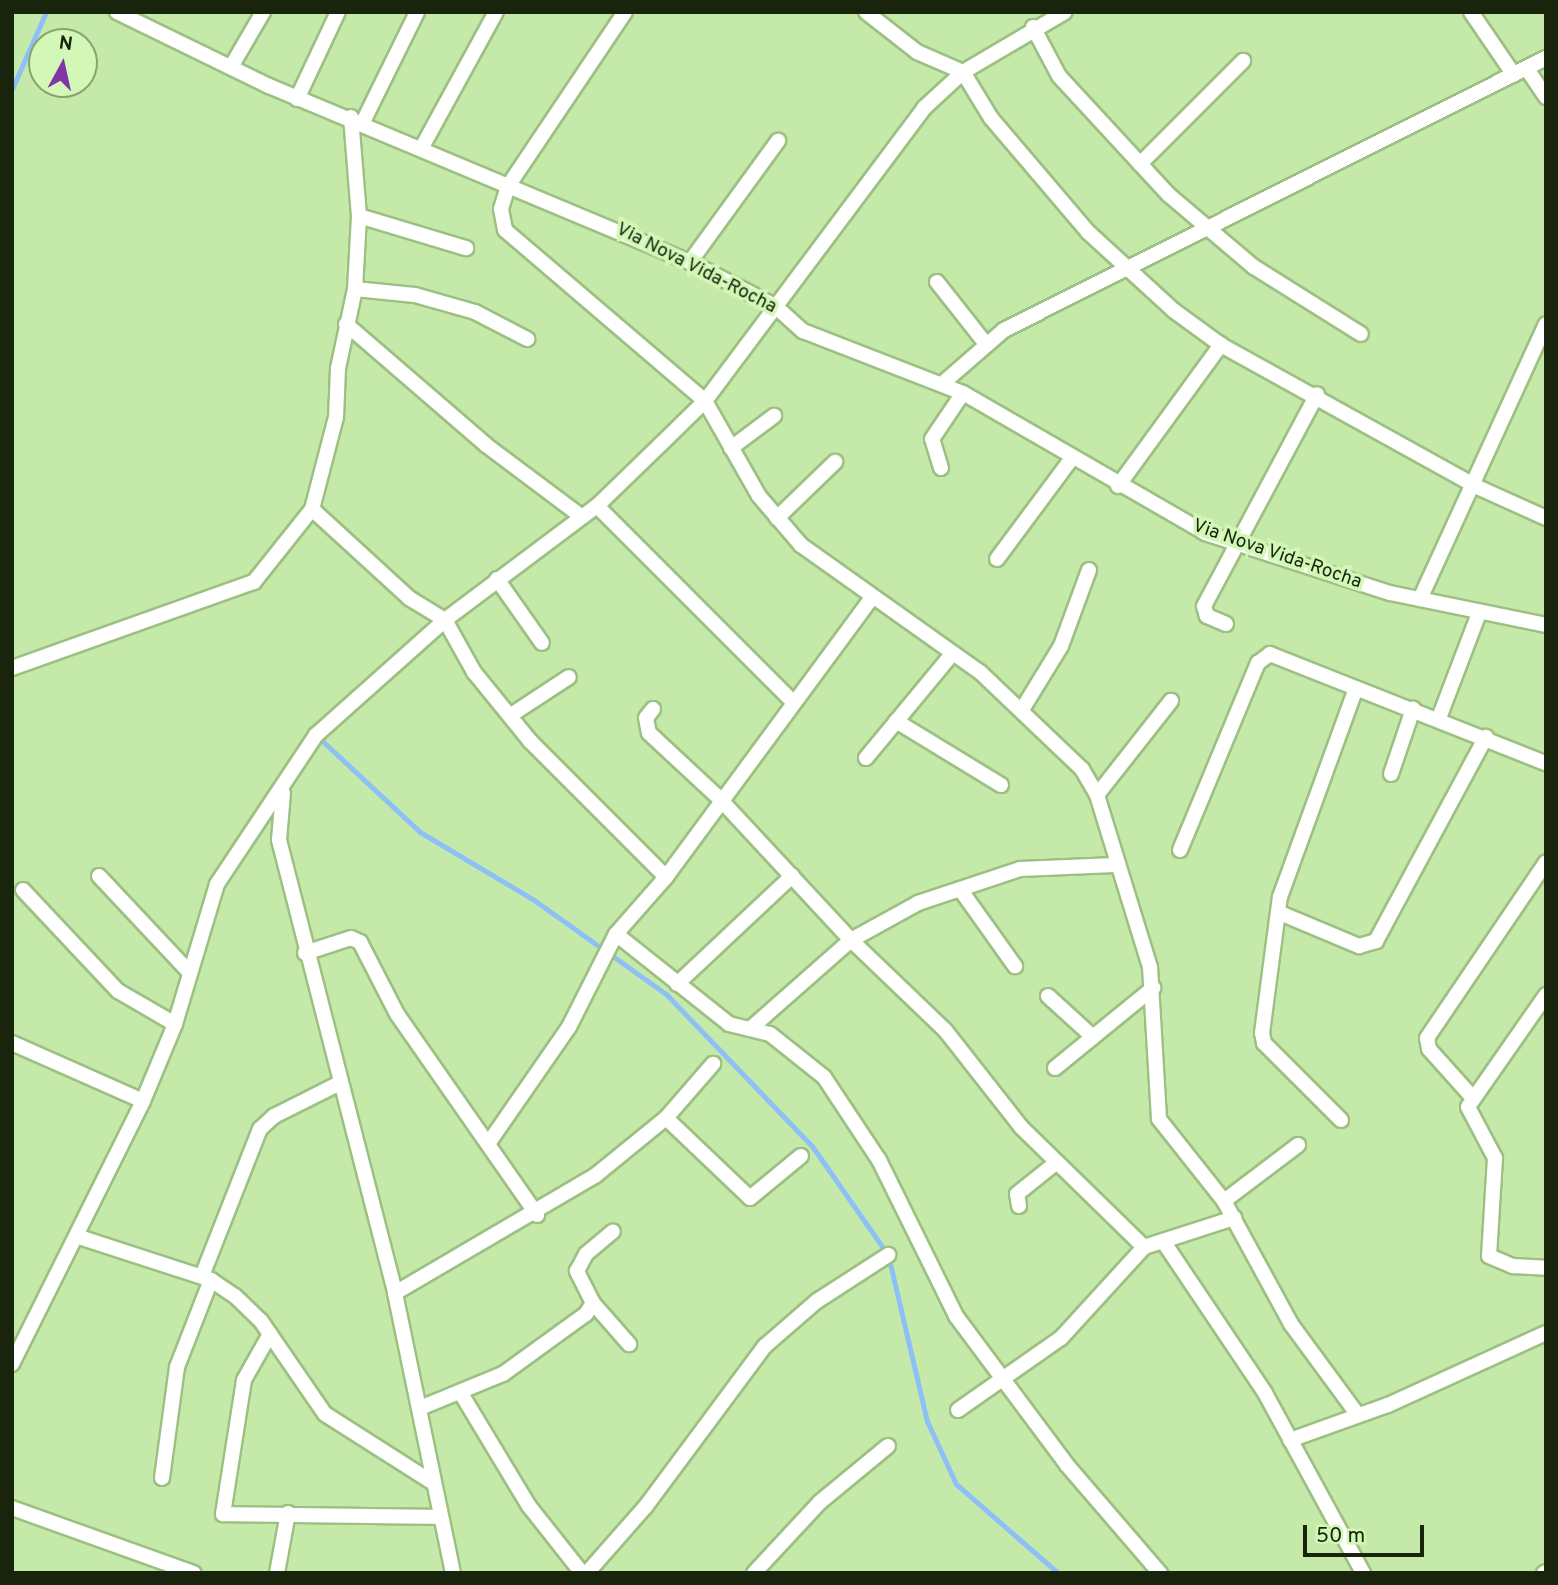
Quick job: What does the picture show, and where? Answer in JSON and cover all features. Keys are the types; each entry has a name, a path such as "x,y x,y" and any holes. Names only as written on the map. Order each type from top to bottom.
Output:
{"street":[{"name":"Via Nova Vida-Rocha","path":"117,12 297,99 356,120 691,262 775,306 803,331 943,383 1118,486 1233,544 1420,599 1546,625"},
{"path":"231,67 263,12"},
{"path":"297,99 338,12"},
{"path":"12,668 254,582 313,509 336,417 346,324 355,289 359,216 356,120 417,12"},
{"path":"421,149 496,12"},
{"path":"625,12 508,186 501,208 505,230 705,401 731,448 777,518 871,599 952,654 1023,708 1083,769 1097,795 1115,865 1153,988 1159,1119 1224,1201 1292,1324 1357,1414"},
{"path":"866,12 917,52 963,72 990,118 1124,270 1221,345 1317,394 1475,486 1546,518"},
{"path":"12,1364 79,1237 143,1101 175,1024 217,884 252,826 283,793 316,735 445,620 597,506 705,401 868,174 963,72 1033,27 1065,12"},
{"path":"1471,12 1520,72 1546,97"},
{"path":"1033,27 1059,76 1140,164 1207,231 1361,334"},
{"path":"943,383 986,344 1124,270 1207,231 1546,58"},
{"path":"1140,164 1243,61"},
{"path":"691,262 778,141"},
{"path":"359,216 467,248"},
{"path":"937,282 986,344"},
{"path":"355,289 415,295 475,312 527,339"},
{"path":"346,324 486,445 581,516"},
{"path":"1420,599 1475,486 1546,324"},
{"path":"1118,486 1221,345"},
{"path":"941,468 932,439 963,393"},
{"path":"1226,624 1207,615 1204,606 1233,544 1317,394"},
{"path":"731,448 774,416"},
{"path":"997,559 1072,458"},
{"path":"777,518 835,462"},
{"path":"597,506 792,701"},
{"path":"313,509 409,598 445,620 474,673 530,741 666,877"},
{"path":"1023,708 1061,646 1089,570"},
{"path":"497,579 542,642"},
{"path":"490,1140 569,1027 617,934 666,877 719,798 871,599"},
{"path":"1439,718 1479,613"},
{"path":"866,758 952,654"},
{"path":"1180,850 1258,663 1270,654 1284,657 1356,688 1439,718 1546,763"},
{"path":"511,715 569,677"},
{"path":"1340,1121 1264,1043 1280,897 1356,688"},
{"path":"1097,795 1171,701"},
{"path":"653,709 646,718 649,733 719,798 851,940 945,1030 1057,1162 1144,1247"},
{"path":"1391,774 1413,709"},
{"path":"896,721 1001,785"},
{"path":"1280,913 1359,946 1376,941 1486,737"},
{"path":"283,793 279,840 338,1084 395,1293 421,1408 430,1481 453,1573"},
{"path":"1473,1098 1429,1049 1427,1038 1546,862"},
{"path":"750,1029 851,940 895,913 960,889 1043,864 1115,865"},
{"path":"99,876 190,973"},
{"path":"677,984 792,876"},
{"path":"960,889 1015,966"},
{"path":"23,890 118,992 175,1024"},
{"path":"617,934 729,1024 770,1034 802,1056 853,1115 956,1316 1006,1379 1067,1465 1160,1573"},
{"path":"305,953 351,939 360,942 397,1014 490,1140 537,1215"},
{"path":"1055,1068 1153,988"},
{"path":"1546,995 1473,1098 1468,1115 1495,1158 1489,1256 1513,1266 1546,1268"},
{"path":"1048,996 1093,1037"},
{"path":"12,1043 143,1101"},
{"path":"395,1293 537,1215 666,1118 713,1064"},
{"path":"162,1478 177,1367 260,1129 338,1084"},
{"path":"666,1118 750,1198 801,1156"},
{"path":"1224,1201 1298,1145"},
{"path":"1018,1206 1017,1194 1057,1162"},
{"path":"958,1409 1006,1379 1060,1338 1144,1247 1234,1218"},
{"path":"613,1231 586,1254 578,1271 593,1303 629,1344"},
{"path":"79,1237 206,1278 270,1334 325,1413 430,1481"},
{"path":"1163,1241 1290,1440 1363,1573"},
{"path":"587,1573 654,1496 765,1346 817,1301 888,1255"},
{"path":"421,1408 462,1395 528,1359 593,1303"},
{"path":"1290,1440 1546,1333"},
{"path":"270,1334 244,1380 223,1511 229,1516 288,1513 438,1517"},
{"path":"462,1395 529,1506 582,1573"},
{"path":"754,1573 820,1502 888,1446"},
{"path":"12,1508 173,1570 194,1573"},
{"path":"277,1573 288,1513"}],"waterway":[{"path":"12,89 46,12"},
{"path":"316,735 420,832 534,900 666,994 812,1146 888,1255 927,1421 956,1484 1058,1573"}]}
